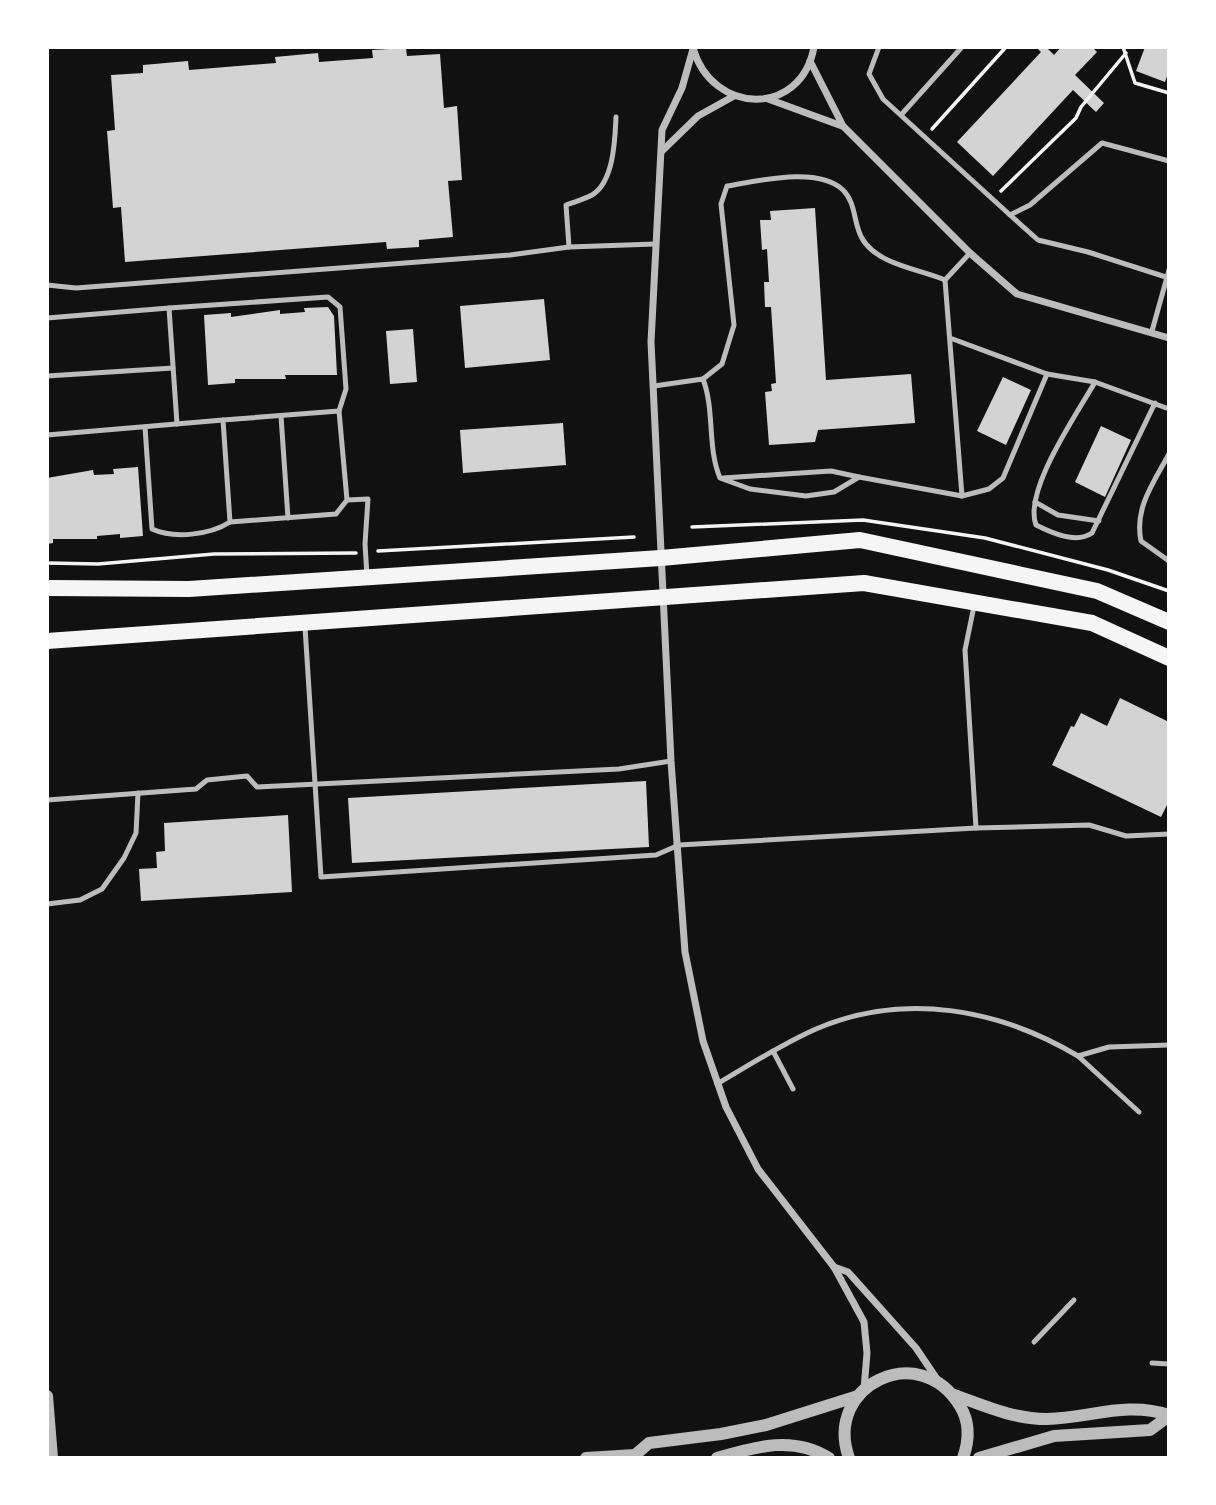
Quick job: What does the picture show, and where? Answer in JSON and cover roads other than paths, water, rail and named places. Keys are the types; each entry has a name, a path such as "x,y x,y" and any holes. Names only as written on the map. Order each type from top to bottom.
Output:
{"main road":[{"path":"47,588 189,589 661,558 860,540 1097,591 1169,622"},
{"path":"51,642 864,583 1092,623 1169,658"}],"street":[{"path":"766,98 793,86 810,61 814,47"},
{"path":"693,48 699,66 709,80 734,96 766,98 843,126"},
{"path":"693,48 682,88 662,130 651,342 671,761 685,953 703,1041 716,1084 758,1169 834,1266 864,1322 867,1353 861,1392 845,1424 849,1458"},
{"path":"810,61 843,126 970,253 1017,294 1169,338"},
{"path":"662,152 698,117 734,96"},
{"path":"834,1266 848,1272 916,1348 939,1382 954,1395 991,1410 1031,1419 1127,1408 1148,1408 1169,1415"},
{"path":"586,1458 638,1456 649,1443 721,1434 766,1424 861,1392 881,1378 901,1373 921,1374 939,1382"},
{"path":"954,1395 963,1411 968,1429 963,1458"},
{"path":"47,1396 52,1458"},
{"path":"979,1458 1054,1436 1150,1430 1169,1415"},
{"path":"717,1458 775,1444 809,1448 829,1458"}],"lane":[{"path":"879,47 869,74 883,99 1038,240 1088,252 1167,278"},
{"path":"901,115 962,47"},
{"path":"569,247 566,205 593,195 604,184 615,137 615,117"},
{"path":"1010,215 1030,205 1102,143 1169,161"},
{"path":"654,386 703,379 722,364 734,325 721,204 727,186 777,178 822,178 843,190 855,210 862,240 891,262 945,280"},
{"path":"47,285 76,288 510,255 569,247 655,244"},
{"path":"962,496 945,280 970,253"},
{"path":"1152,331 1169,270"},
{"path":"47,318 328,297 340,307 346,389 339,411 347,500 336,514 230,522 216,531 164,534 152,529 145,427"},
{"path":"169,308 177,424"},
{"path":"950,338 1047,374 1095,382 1169,409"},
{"path":"47,376 173,368"},
{"path":"720,478 831,471 962,496 989,489 1003,478 1047,374"},
{"path":"703,379 710,397 714,465 720,478 750,489 806,496 834,492 859,477"},
{"path":"1095,382 1037,489 1032,516 1036,525 1049,531 1074,538 1087,537 1099,521 1155,403"},
{"path":"47,435 339,411"},
{"path":"281,416 288,518"},
{"path":"223,420 230,522"},
{"path":"1169,454 1141,508 1138,527 1141,541 1169,561"},
{"path":"347,500 368,499 365,544 367,577"},
{"path":"1035,502 1058,514 1099,521"},
{"path":"1159,556 1169,554"},
{"path":"975,602 965,650 976,828"},
{"path":"304,624 321,877 656,855 678,845 976,828 1089,825 1126,836 1169,834"},
{"path":"47,800 196,789 207,780 247,776 257,787 315,785 619,769 671,761"},
{"path":"47,904 80,901 102,889 124,858 136,833 138,793"},
{"path":"716,1084 816,1028 880,1011 917,1008 948,1010 1007,1021 1045,1037 1078,1056 1139,1112"},
{"path":"1078,1056 1109,1046 1169,1045"},
{"path":"773,1051 793,1089"},
{"path":"1034,1342 1074,1300"},
{"path":"1152,1363 1169,1364"}]}
